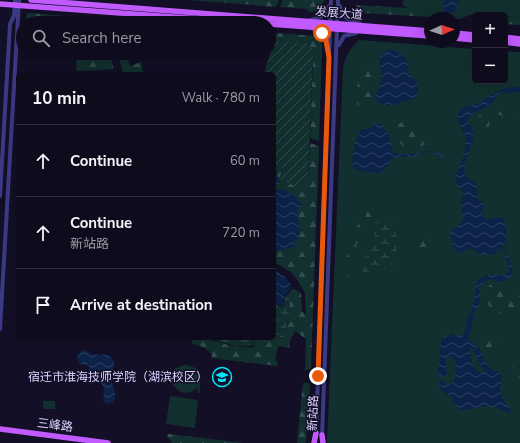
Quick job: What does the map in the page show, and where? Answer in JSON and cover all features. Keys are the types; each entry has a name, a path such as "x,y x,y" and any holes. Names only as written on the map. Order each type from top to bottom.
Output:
{"main road":[{"name":"发展大道","path":"31,0 214,16"},
{"path":"0,4 17,2 174,16"},
{"name":"发展大道","path":"276,21 338,27 424,31"},
{"name":"发展大道","path":"276,24 305,24"},
{"name":"发展大道","path":"372,29 424,35"},
{"path":"460,34 472,35"},
{"path":"508,37 520,39"},
{"path":"460,39 472,40"},
{"path":"508,42 520,44"},
{"name":"三峰路","path":"0,429 108,443"},
{"name":"三峰路","path":"0,433 78,443"},
{"path":"315,443 319,434"},
{"path":"319,434 322,443"}],"street":[{"path":"305,24 323,16 328,11 330,0"},
{"name":"新站路","path":"319,434 330,0"},
{"path":"339,0 341,11 345,18 372,29"},
{"name":"新站路","path":"319,434 339,0"},
{"path":"0,196 10,24 14,16 17,2"},
{"path":"16,16 17,2"},
{"path":"0,329 16,21"},
{"path":"305,24 321,32 325,36 329,57"},
{"path":"337,59 340,42 344,36 372,29"}],"green space":[{"path":"190,0 279,0 276,7"},
{"path":"283,0 324,0 322,8 319,11 310,12 306,9 280,7"},
{"path":"404,0 520,0 520,17 508,16 508,12 472,12 472,14 460,19 460,12 424,12 424,17 414,16 410,10 402,4"},
{"path":"356,5 407,8 414,16 362,13"},
{"path":"29,13 63,16 26,16"},
{"path":"508,16 520,17 520,25 508,24"},
{"path":"276,34 315,36 319,37 322,43 319,141 310,138 313,62 308,43 276,40"},
{"path":"276,40 308,43 313,52 308,179 304,178 297,187 279,179 283,168 276,167 276,72 265,72 268,60 276,60"},
{"path":"359,40 424,45 424,48 472,49 472,84 508,84 508,51 520,52 520,443 327,443 343,69 348,53"},
{"path":"364,58 369,58 371,66 373,65 375,67 372,85 373,103 369,102 358,105 358,74 362,65 361,60"},
{"path":"77,60 111,60 114,69 80,71 76,70"},
{"path":"119,60 128,60 130,66 141,62 143,72 123,72"},
{"path":"504,100 507,101 506,108 508,111 518,111 520,115 506,117 493,111 500,102"},
{"path":"481,115 490,119 489,128 484,129 476,126 473,122"},
{"path":"406,121 409,123 414,121 421,133 427,137 434,137 436,141 414,148 404,146 400,143 394,127 396,124"},
{"path":"310,143 319,146 311,368 305,370 306,339 295,331 290,340 289,348 278,346 275,361 278,362 277,366 211,358 212,355 210,352 201,346 192,344 191,340 211,340 229,345 252,348 255,346 253,340 276,340 276,338 283,334 289,321 292,288 301,293 302,312 306,314 305,293 291,272 276,263 276,167 283,168 308,179"},
{"path":"368,207 375,216 363,229 351,258 350,269 354,282 352,283 348,276 346,263 347,255 351,248 356,227 365,218"},
{"path":"380,221 392,222 393,224 398,242 394,263 386,268 364,273 365,257 375,237 373,223"},
{"path":"421,228 426,228 431,238 428,253 424,257 420,255 416,249 417,239 422,233"},
{"path":"492,283 510,292 520,284 520,314 500,314 490,307 485,298 485,290"},
{"path":"292,288 289,321 283,334 276,338 276,304 280,307 284,306 285,297"},
{"path":"488,330 504,342 495,354 479,342"},
{"path":"216,340 253,340 254,345 232,345"},
{"path":"520,362 520,386 515,383 513,366"},
{"path":"185,365 192,366 199,371 200,393 198,393 197,388 190,392 183,393 177,390 173,385 171,379 172,373 177,368"},
{"path":"303,383 309,383 310,385 306,443 297,443"},
{"path":"170,396 198,400 195,428 166,424"},
{"path":"43,401 55,401 55,409 43,409"},
{"path":"167,434 170,434 243,443 172,443"}],"water":[{"path":"444,0 459,0 454,12 444,12"},
{"path":"390,49 401,54 406,60 408,64 408,73 416,81 418,92 414,99 389,106 377,102 375,96 377,90 380,88 382,73 380,59 382,53"},
{"path":"520,87 520,92 501,92 497,95 491,106 472,114 467,120 467,123 471,125 473,138 464,172 467,177 476,183 478,192 476,196 479,201 482,201 483,203 482,212 486,220 496,217 504,219 506,241 502,248 507,254 513,269 512,276 504,281 498,282 488,279 479,288 480,300 472,316 470,316 472,306 475,301 475,288 478,280 488,275 500,275 510,272 505,253 501,249 496,252 496,254 489,255 481,254 474,249 457,253 450,236 452,230 459,226 463,219 461,199 465,194 458,186 455,176 461,163 466,140 458,121 458,114 459,110 479,103 502,89"},
{"path":"375,123 381,124 384,128 395,153 408,154 430,151 443,156 444,159 434,153 426,152 420,153 414,157 405,156 391,159 384,170 377,173 368,173 353,168 353,152 358,133 359,131 372,127"},
{"path":"276,175 278,177 279,184 276,186"},
{"path":"276,189 287,191 302,204 302,206 298,208 297,212 300,233 293,246 298,245 276,252"},
{"path":"276,270 291,284 289,291 284,296 284,304 282,306 276,302"},
{"path":"454,334 463,337 480,349 488,367 501,374 502,378 500,393 511,410 511,413 488,407 459,410 451,397 441,390 439,381 444,381 446,385 449,385 453,383 455,379 456,361 449,356 446,358 447,374 443,377 438,376 440,345 443,338","holes":["470,347 472,347 478,361 485,372 479,372 474,368 470,353"]},
{"path":"84,350 92,354 106,355 111,357 113,360 114,364 111,380 115,397 112,403 107,404 104,401 104,387 100,383 95,381 87,383 84,382 88,376 89,365 80,364 77,358 79,353"}],"waterway":[{"path":"466,338 471,316"}],"place":[{"name":"宿迁市淮海技师学院（湖滨校区）","path":"222,377"}],"route":[{"path":"318,376 329,57 325,36 322,33"}]}
